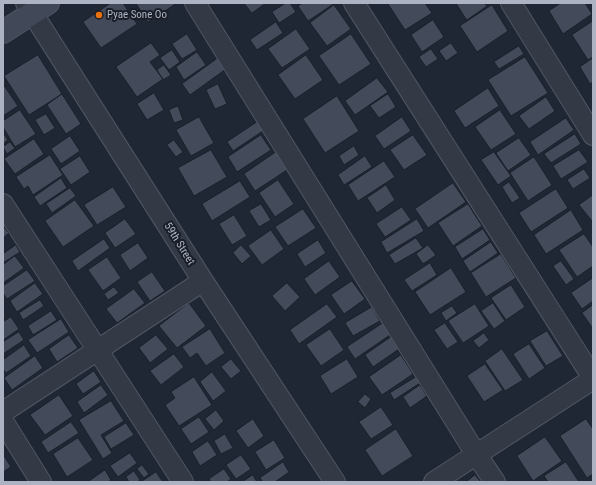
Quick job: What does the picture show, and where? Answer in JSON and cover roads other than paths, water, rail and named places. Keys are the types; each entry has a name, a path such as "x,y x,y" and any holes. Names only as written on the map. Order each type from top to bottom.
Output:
{"main road":[{"path":"3,32 36,6"}],"street":[{"path":"195,3 476,454 495,482"},
{"path":"354,3 593,378 434,482"},
{"path":"511,3 593,135"},
{"name":"59th Street","path":"36,6 203,281 335,482"},
{"path":"3,204 183,482"},
{"path":"3,412 203,281"},
{"path":"3,421 42,482"}],"place":[{"name":"Pyae Sone Oo","path":"99,15"}]}
